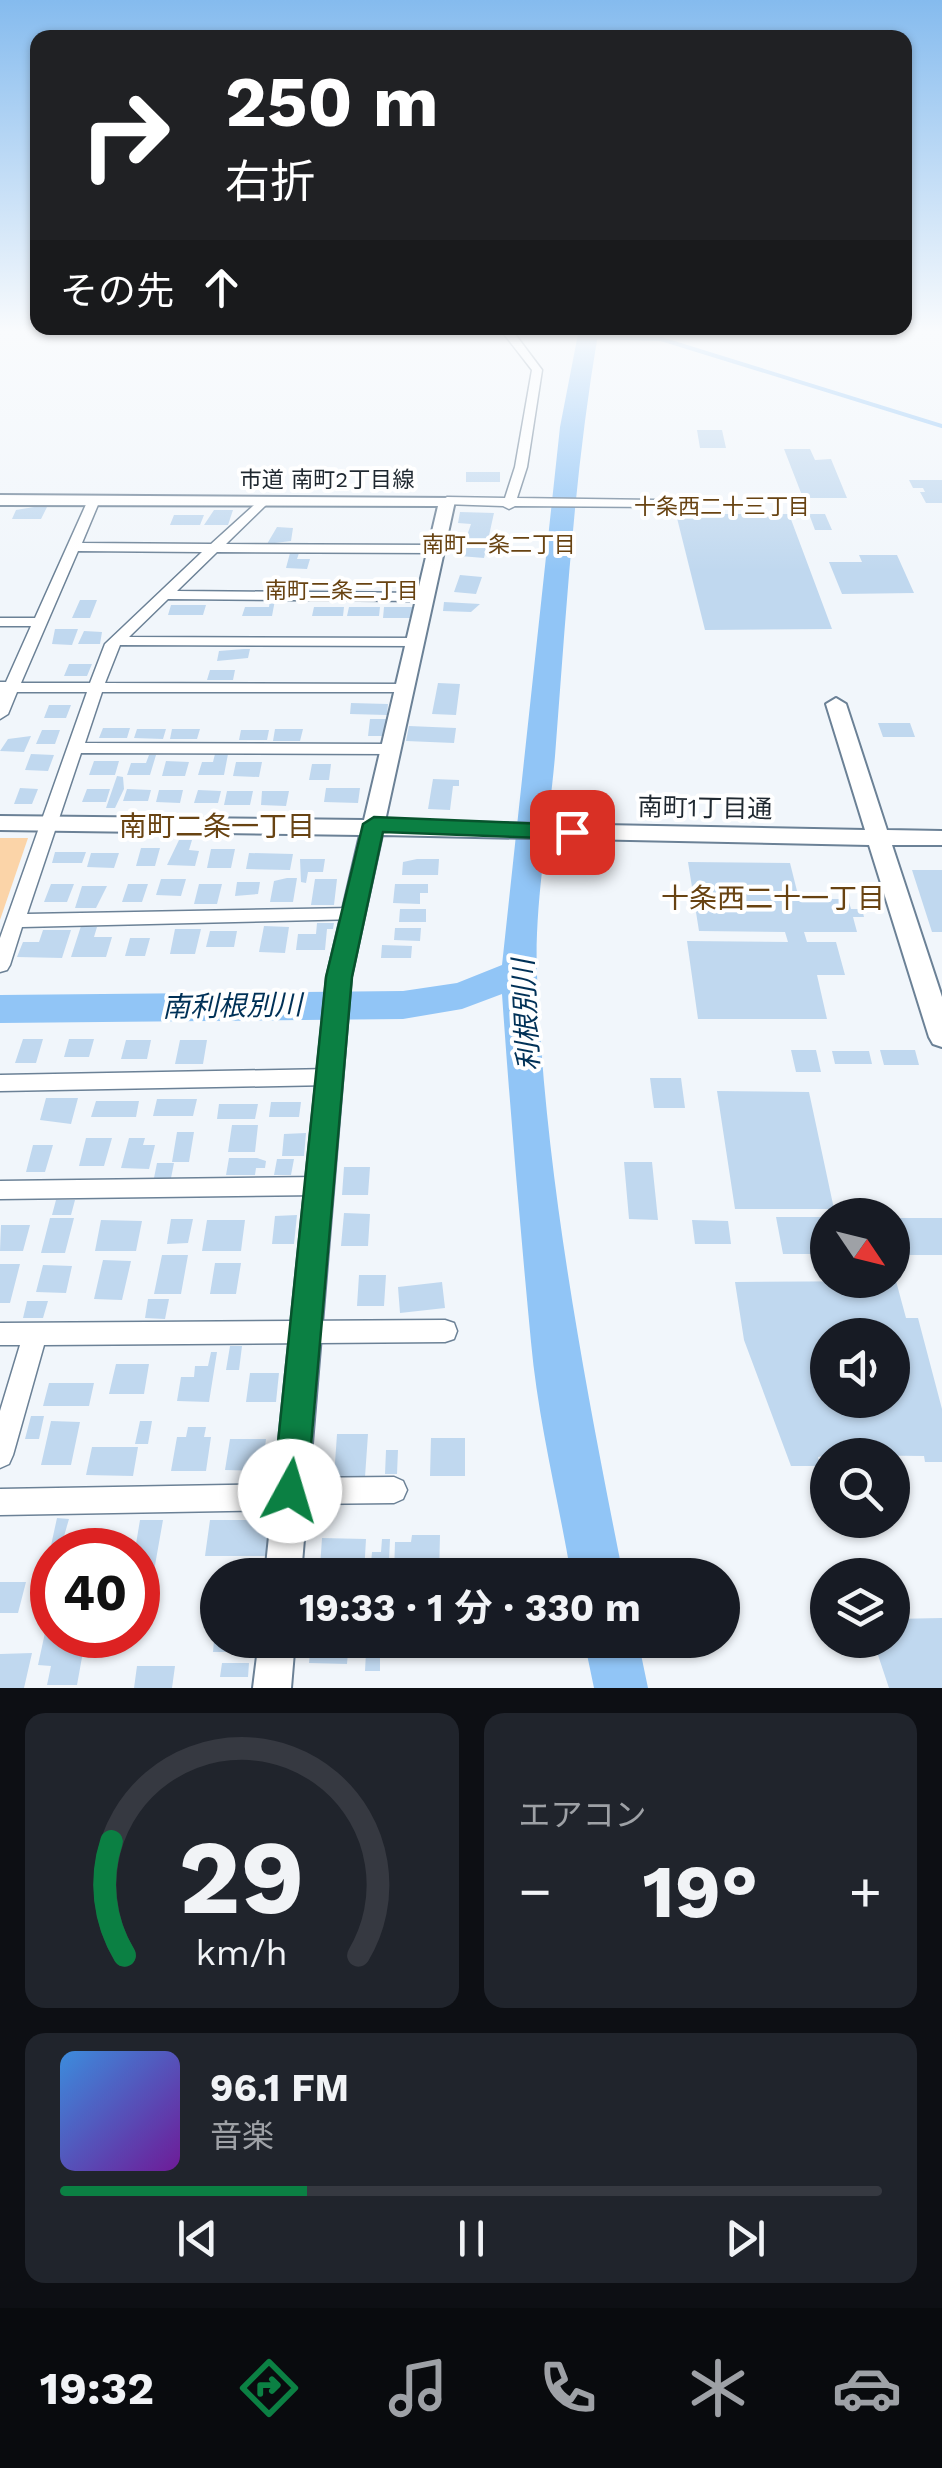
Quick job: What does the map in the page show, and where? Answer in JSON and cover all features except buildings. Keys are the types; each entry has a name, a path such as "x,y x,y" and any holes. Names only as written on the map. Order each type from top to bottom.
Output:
{"street":[{"path":"514,505 530,413"},
{"path":"0,714 6,687 41,622 94,500"},
{"name":"市道 南町2丁目線","path":"2,504 94,500 654,504"},
{"path":"0,965 94,688 117,640 263,501"},
{"path":"284,1558 339,977 447,502"},
{"path":"71,547 437,549"},
{"path":"165,595 426,597"},
{"path":"0,622 41,622"},
{"path":"117,640 416,642"},
{"path":"6,687 405,689"},
{"path":"836,704 941,1031"},
{"path":"73,748 391,749"},
{"name":"南町1丁目通","path":"0,823 374,824 608,834 942,838"},
{"path":"17,921 353,914"},
{"path":"0,1082 331,1077"},
{"path":"0,1190 320,1186"},
{"path":"0,1334 445,1331"},
{"path":"0,1455 35,1334"},
{"path":"0,1502 394,1490"},
{"path":"272,1688 275,1658"}],"shaded area":[{"path":"0,838 28,838 0,920"}],"waterway":[{"name":"利根別川","path":"519,972 574,413"},
{"path":"899,413 942,426"},
{"name":"南利根別川","path":"0,1009 403,1005 462,996 519,972"},
{"name":"利根別川","path":"519,972 533,1161 552,1292 554,1343 594,1558"},
{"name":"利根別川","path":"615,1658 621,1688"}],"district":[{"name":"十条西二十三丁目","path":"722,506"},
{"name":"南町一条二丁目","path":"499,544"},
{"name":"南町二条二丁目","path":"342,590"},
{"name":"南町二条一丁目","path":"217,826"},
{"name":"十条西二十一丁目","path":"773,898"}],"route":[{"path":"290,1491 339,977 374,824 572,832"}]}
